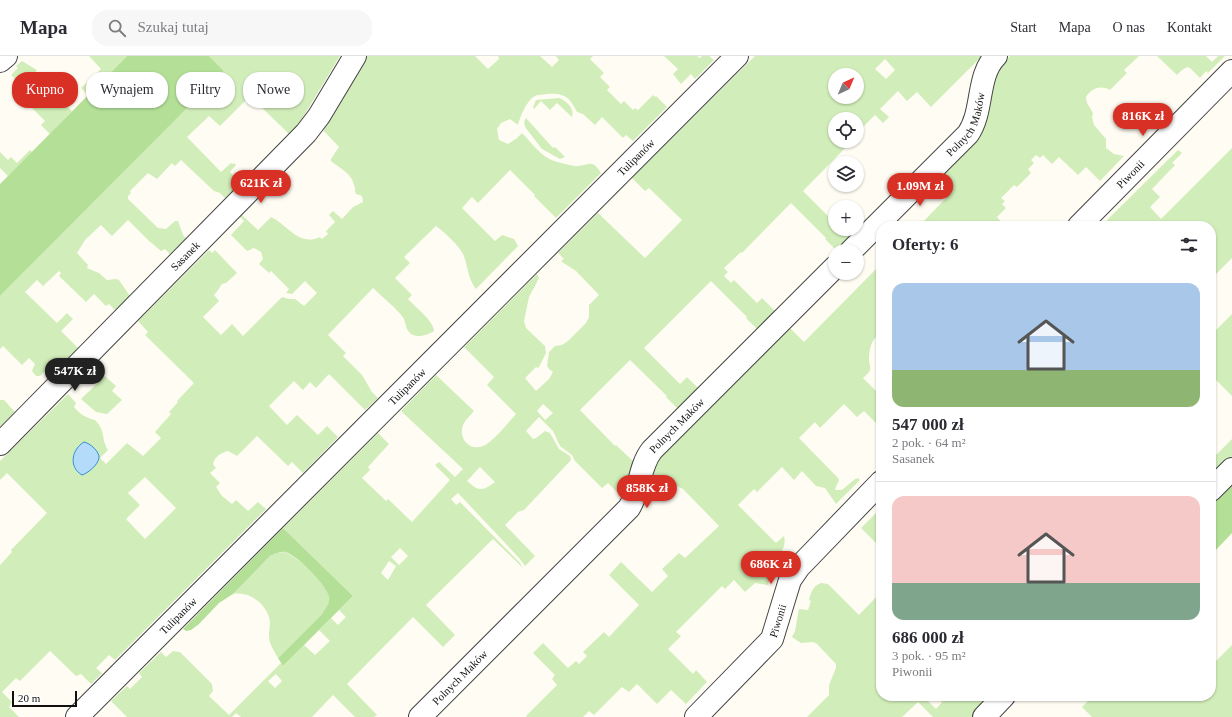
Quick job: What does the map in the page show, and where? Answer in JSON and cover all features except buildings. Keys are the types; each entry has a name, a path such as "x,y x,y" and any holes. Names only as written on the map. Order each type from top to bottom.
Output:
{"street":[{"path":"0,61 6,56"},
{"name":"Sasanek","path":"0,444 306,133 319,116 355,56"},
{"name":"Tulipanów","path":"77,717 737,56"},
{"name":"Polnych Maków","path":"881,221 968,134 975,119 987,69 996,56"},
{"name":"Piwonii","path":"1084,221 1232,71"},
{"name":"Polnych Maków","path":"858,244 876,226"},
{"name":"Polnych Maków","path":"420,717 629,508 650,453 828,274"},
{"path":"1216,485 1232,469"},
{"name":"Piwonii","path":"696,717 772,639 790,580 799,567 876,487"},
{"path":"984,717 999,701"}],"green space":[{"path":"89,56 127,56 111,72 98,72 101,69"},
{"path":"127,56 209,56 224,71 176,72 176,108 187,108 0,296 0,184 75,108 78,108 78,105 86,97 86,108 168,108 168,72 111,72"},
{"path":"209,56 340,56 300,122 289,134 262,108 304,108 304,72 243,72 243,103 220,126 209,116 187,137 221,172 231,163 236,165 230,172 241,183 225,198 220,193 214,191 181,160 175,166 172,163 157,179 148,173 130,191 131,193 128,196 128,199 158,228 166,229 175,221 178,221 183,235 186,238 170,254 165,249 161,251 128,220 112,236 101,225 85,240 77,253 88,265 87,268 99,273 107,280 119,280 130,296 115,310 109,304 106,306 94,294 86,302 59,276 61,273 59,271 43,286 37,280 25,292 57,323 67,313 73,319 61,331 78,348 51,376 45,371 40,376 36,376 32,371 35,364 29,358 22,365 3,346 0,349 0,296 187,108 235,108 235,72 223,72 224,71"},
{"path":"364,56 475,56 488,69 499,59 498,56 540,56 552,67 559,60 556,56 593,56 590,59 604,73 600,77 610,87 607,90 621,104 624,101 633,110 635,108 638,110 653,95 667,107 633,141 626,135 623,138 602,117 595,125 583,114 577,112 569,99 558,94 540,95 532,98 524,109 518,125 510,119 501,123 497,129 499,140 508,144 522,133 540,153 549,159 574,166 593,164 601,173 556,218 510,170 478,203 472,197 462,208 495,241 502,235 514,239 518,246 476,289 473,285 462,252 452,240 436,226 404,257 410,263 395,278 412,295 408,299 428,319 434,331 426,335 419,336 410,333 402,315 373,288 328,335 346,353 343,356 362,375 372,392 378,398 365,410 329,374 316,388 310,382 303,390 294,381 269,406 287,425 297,415 318,435 327,426 338,437 303,473 292,462 288,466 257,436 237,456 228,451 219,455 213,464 216,468 210,473 220,483 216,487 222,496 232,504 236,500 248,511 258,502 266,509 115,660 109,655 96,668 102,673 91,684 81,674 76,676 50,651 20,681 16,678 2,692 12,702 9,707 19,717 0,717 0,565 12,552 11,550 47,513 7,473 0,480 0,461 68,394 76,403 74,407 81,414 95,420 101,428 108,450 100,458 106,464 127,443 143,456 161,438 155,432 171,414 169,412 178,402 177,401 194,383 145,335 148,332 138,321 209,250 212,253 215,250 237,273 226,283 222,284 214,295 219,301 203,317 221,335 232,324 243,336 282,297 295,299 304,306 317,293 305,281 292,294 286,293 289,289 271,271 269,273 259,264 263,259 261,252 254,248 247,251 231,235 244,221 240,217 242,215 258,230 271,217 300,237 313,239 320,237 322,239 328,234 326,231 335,222 329,215 333,211 342,219 353,207 363,202 362,196 355,193 355,186 350,177 345,171 331,161 339,147 322,129 341,95 345,95","holes":["145,477 176,508 145,539 126,519 140,505 128,493"]},
{"path":"664,56 697,56 700,58 702,56 709,56 714,60 695,79 691,74 681,84 673,74 678,69"},
{"path":"755,56 982,56 931,107 917,92 907,101 898,91 880,109 889,117 883,123 875,115 864,126 864,112 828,112 828,148 845,148 837,156 828,156 828,165 803,191 828,216 828,236 851,236 842,244 830,244 825,239 826,238 791,203 742,253 741,252 724,268 728,272 724,276 731,283 734,280 757,303 762,298 775,311 757,329 711,281 644,348 680,384 687,377 699,389 678,409 666,397 667,396 630,360 580,410 615,446 616,445 634,462 623,498 608,483 602,488 575,461 572,455 560,446 553,431 539,417 526,431 533,439 545,431 550,433 559,449 570,456 571,460 524,510 518,512 505,525 535,556 525,566 458,493 451,499 456,505 460,502 520,563 523,568 493,539 426,605 455,635 443,647 413,617 347,684 377,715 374,717 355,717 333,695 312,717 241,717 236,713 232,717 127,717 111,701 127,686 130,689 142,677 139,673 161,652 166,657 173,651 180,652 212,684 213,691 209,696 229,715 281,663 283,666 304,645 315,655 330,641 319,630 331,618 338,625 346,617 339,610 353,596 283,528 378,433 389,444 368,467 370,470 362,478 386,501 388,499 412,522 450,480 435,465 439,462 455,477 463,469 401,411 436,375 474,411 462,428 465,442 473,447 478,447 487,444 496,437 516,414 487,385 494,377 464,347 537,274 539,278 529,297 524,321 526,328 545,346 546,353 539,367 536,367 525,378 536,391 549,379 553,372 547,366 549,352 555,346 562,345 568,341 586,323 589,317 589,305 599,295 576,271 561,261 564,259 558,253 598,213 645,258 682,220 649,188 645,191 632,178","holes":["885,59 895,70 886,79 875,69","543,404 553,413 545,420 537,411","480,467 495,482 483,489 480,489 474,487 467,481","400,548 408,556 399,565 391,557","389,561 396,566 388,580 381,573","276,674 282,681 275,688 268,681"]},
{"path":"1010,56 1139,56 1124,70 1127,73 1110,90 1106,88 1096,88 1086,97 1087,103 1093,113 1092,117 1094,125 1106,139 1106,148 1114,154 1124,156 1100,181 1086,167 1078,175 1059,157 1052,164 1043,155 1040,158 1036,155 1031,160 1034,163 1028,169 1031,173 1017,187 1014,185 1001,198 1005,201 1002,204 1006,208 997,217 1001,221 924,221 950,194 935,179 982,132 998,71 1002,64"},
{"path":"1157,56 1206,56 1212,62 1218,56 1225,56 1208,73 1206,71 1200,78 1187,67 1177,75"},
{"path":"22,61 37,70 35,72 14,72 18,68 16,66"},
{"path":"86,83 86,93 81,88"},
{"path":"559,98 570,106 573,114 572,117 557,103 550,110 541,101 534,109 533,107 536,100"},
{"path":"32,108 69,108 72,111 50,134 41,125 45,121"},
{"path":"526,118 553,148 555,147 565,157 560,159 542,149 525,127 524,122"},
{"path":"1232,148 1232,258 1216,274 1216,221 1106,221 1178,150 1182,153 1172,163 1175,165 1152,189 1160,197 1150,207 1161,219"},
{"path":"30,150 32,152 8,176 0,168 0,152 8,160 11,157 17,163"},
{"path":"876,269 876,337 870,348 870,370 863,378 876,391 876,423 864,411 857,417 844,404 820,428 815,422 799,438 838,478 839,480 835,489 836,490 842,490 855,479 858,478 860,480 836,504 825,488 816,486 802,471 794,480 782,467 757,492 754,489 738,505 776,543 784,536 785,540 783,548 771,564 773,567 768,585 755,583 745,592 734,580 725,589 722,586 676,632 681,636 668,649 693,674 696,670 707,682 686,704 671,690 657,704 637,684 629,692 622,687 594,715 589,711 583,717 527,717 526,716 557,685 552,679 555,675 533,653 543,643 568,668 576,661 579,664 587,656 583,652 604,632 609,637 639,605 609,575 621,562 652,592 668,576 662,569 679,553 685,558 719,526 683,489 650,478 656,461 789,327 804,342"},
{"path":"1232,314 1232,396 1216,380 1216,330"},
{"path":"105,376 116,386 112,391 122,400 107,414 96,412 81,399"},
{"path":"0,400 4,400 15,412 0,427"},
{"path":"1232,439 1232,456 1216,472 1216,455"},
{"path":"1232,480 1232,533 1216,550 1216,496"},
{"path":"876,513 876,543 861,528"},
{"path":"283,528 353,596 283,666 278,658 322,614 329,602 329,597 323,585 304,564 290,554 281,552 270,556 233,594 219,603 199,624 191,630 186,631 183,629"},
{"path":"284,552 311,571 327,591 329,602 322,614 278,658 270,641 270,619 267,612 259,602 250,596 244,594 233,594 270,556"},
{"path":"821,583 828,584 859,615 876,597 876,701 928,701 936,709 942,702 941,701 988,701 972,717 933,717 918,702 902,717 807,717 829,695 829,685 836,668 836,664 817,644 813,642 801,643 792,637 795,631 799,609 808,610 811,601 809,600 816,586"},
{"path":"1232,645 1232,717 1092,717 1082,707 1088,701 1216,701 1216,661"}],"water":[{"path":"84,442 94,448 98,453 99,458 97,463 92,468 82,475 75,467 73,458 74,453"}]}
